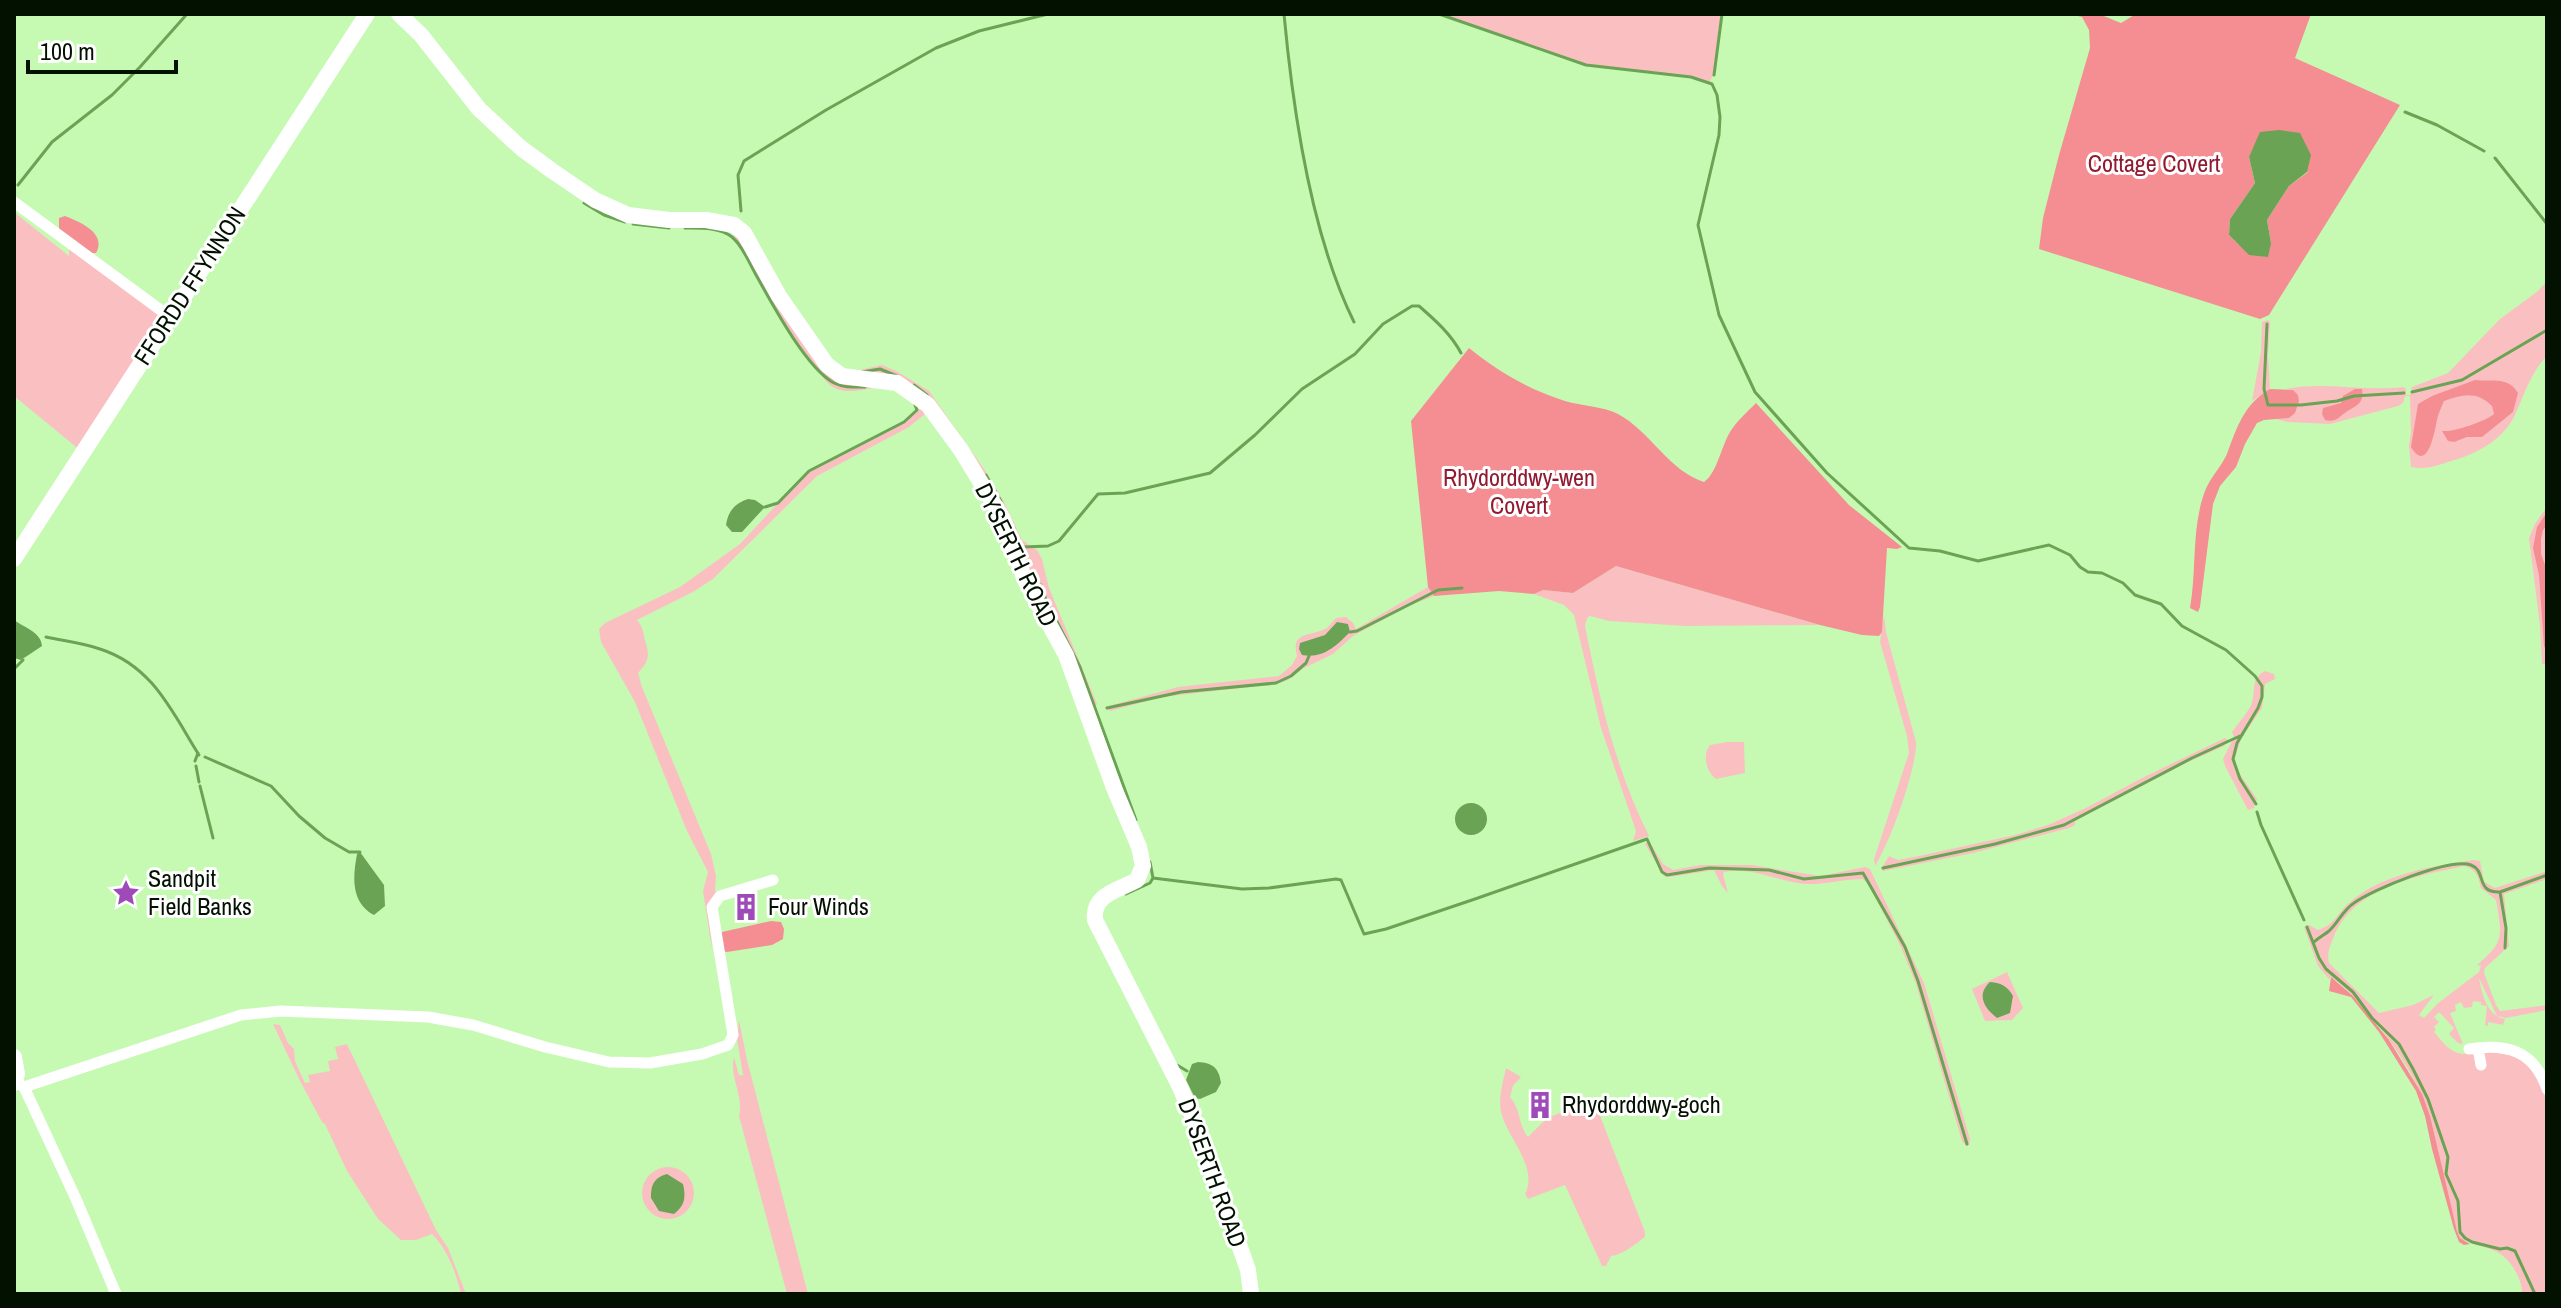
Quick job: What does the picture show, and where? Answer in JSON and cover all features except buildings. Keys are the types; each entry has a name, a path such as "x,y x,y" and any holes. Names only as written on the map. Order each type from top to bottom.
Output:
{"main road":[{"name":"FFORDD FFYNNON","path":"14,559 367,14"},
{"name":"DYSERTH ROAD","path":"399,14 421,35 479,109 521,148 577,190 628,215 734,225 744,233 779,296 827,365 842,376 884,379 913,393 928,405 961,450 1003,519 1025,580 1066,655 1114,788 1139,847 1143,866 1141,875 1102,898 1095,909 1095,920 1180,1087 1200,1134 1248,1270 1251,1294"},
{"path":"14,1057 18,1084"}],"street":[{"path":"14,202 170,317"},
{"path":"116,1294 76,1199 18,1084 241,1015 281,1011 428,1017 473,1025 609,1062 650,1063 702,1054 728,1045 733,1035 712,907 720,896 773,880"},
{"path":"2481,1065 2473,1048 2502,1047 2522,1055 2536,1066 2547,1089"}],"shaded area":[{"path":"1439,14 1722,14 1716,70 1710,81 1712,84 1691,77 1586,65"},
{"path":"2279,130 2300,133 2311,155 2307,172 2289,186 2267,220 2271,243 2268,257 2249,255 2229,235 2230,219 2255,183 2249,157 2260,132"},
{"path":"14,212 69,256 69,248 159,315 157,328 81,451 14,396"},
{"path":"731,235 744,244 811,355 884,386 846,391 828,383 793,339"},
{"path":"2547,281 2547,356 2532,377 2508,426 2502,434 2477,451 2434,466 2411,467 2410,396 2405,396 2398,406 2330,424 2271,418 2289,418 2299,401 2293,390 2285,389 2315,386 2403,387 2406,395 2410,395 2412,387 2448,373 2500,319"},
{"path":"2268,320 2270,389 2252,401 2261,352 2262,322"},
{"path":"882,365 929,391 986,472 1022,540 1037,550 1049,588 1097,704 1094,709 1039,594 922,396 851,372"},
{"path":"920,409 926,413 909,427 817,476 713,579 637,620 648,654 638,673 642,687 711,854 716,876 717,893 709,913 712,950 703,891 708,872 687,831 635,702 601,642 599,629 605,623 680,587 740,544 804,475 895,428"},
{"path":"748,499 765,507 742,532 732,532 726,525 728,516 736,505"},
{"path":"2547,507 2547,664 2542,664 2529,538"},
{"path":"1616,566 1820,625 1685,626 1587,618 1585,626 1610,733 1627,785 1649,836 1633,841 1636,831 1601,728 1574,615 1564,605 1534,594 1543,590 1573,593"},
{"path":"1428,587 1434,596 1408,606 1353,636 1333,654 1288,680 1162,697 1110,711 1105,707 1178,687 1279,676 1297,656 1299,638 1327,628 1336,618 1346,617 1356,629"},
{"path":"1884,614 1886,632 1916,742 1902,805 1875,866 1874,859 1909,753 1880,642"},
{"path":"14,620 36,634 42,646 21,660 14,658"},
{"path":"1337,622 1348,624 1350,632 1323,653 1302,655 1300,643 1325,635"},
{"path":"2265,671 2274,674 2275,679 2265,684 2262,708 2241,739 2235,758 2237,770 2257,799 2254,808 2248,810 2223,759 2234,737 2232,732 2251,705 2255,682"},
{"path":"2225,738 2228,740 2224,746 2075,821 2075,825 2069,828 1973,853 1881,869 1889,856 1898,860 1919,856 2048,825"},
{"path":"1744,742 1745,773 1716,779 1708,768 1706,753 1710,745"},
{"path":"1471,803 1482,808 1487,819 1482,830 1471,835 1460,830 1455,819 1460,808"},
{"path":"1649,841 1663,864 1673,870 1700,865 1752,865 1820,876 1865,867 1870,869 1924,983 1970,1139 1969,1145 1962,1141 1916,984 1901,947 1863,879 1806,884 1745,871 1724,872 1728,893 1714,870 1664,876 1645,844"},
{"path":"360,852 384,885 385,906 374,915 361,903 355,888 357,854"},
{"path":"2480,861 2484,882 2495,888 2547,871 2547,879 2504,894 2509,946 2485,968 2484,973 2500,1011 2547,1005 2547,1010 2506,1018 2497,1016 2505,1019 2503,1025 2488,1022 2488,1026 2485,1025 2487,1006 2473,1001 2472,1007 2464,1008 2461,1002 2455,1005 2456,1011 2450,1013 2463,1044 2449,1034 2454,1028 2439,1012 2434,1017 2439,1022 2434,1032 2458,1053 2501,1050 2519,1057 2542,1088 2547,1106 2547,1294 2522,1294 2518,1276 2507,1259 2460,1238 2430,1118 2415,1081 2375,1021 2345,988 2331,977 2329,979 2318,966 2304,927 2324,928 2363,892 2392,878","holes":["2465,866 2473,870 2481,888 2496,900 2500,930 2493,950 2477,965 2481,966 2479,972 2424,1018 2419,1015 2434,995 2413,1005 2379,1013 2329,963 2329,948 2342,922 2355,907 2388,887","2479,978 2497,1016 2484,997"]},
{"path":"2007,972 2023,1008 2012,1020 1985,1021 1972,989"},
{"path":"1990,982 2004,986 2013,996 2010,1013 1997,1018 1985,1006 1983,992"},
{"path":"739,1020 808,1294 787,1294 739,1116 740,1101 733,1064 734,1057 739,1075 743,1075 737,1039"},
{"path":"273,1024 280,1025 294,1049 295,1061 305,1083 310,1082 308,1075 330,1071 328,1061 338,1059 335,1047 347,1044 436,1230 448,1248 466,1294 461,1294 451,1262 432,1234 416,1240 401,1240 378,1219 347,1171"},
{"path":"1198,1062 1214,1067 1221,1083 1216,1092 1200,1099 1195,1098 1186,1080 1192,1064"},
{"path":"1506,1068 1521,1077 1513,1086 1510,1097 1528,1137 1547,1118 1594,1100 1645,1232 1645,1237 1633,1246 1611,1256 1606,1266 1602,1266 1565,1185 1528,1199 1525,1194 1528,1173 1501,1112 1500,1095"},
{"path":"668,1167 687,1174 694,1193 687,1212 668,1219 649,1212 642,1193 649,1174"},
{"path":"667,1174 683,1184 684,1189 682,1204 674,1214 659,1211 651,1198 654,1182"}],"green space":[{"name":"Cottage Covert","path":"2069,14 2099,14 2121,23 2136,14 2311,14 2295,58 2400,105 2269,315 2260,319 2039,249 2043,218 2090,48 2089,30 2082,17","holes":["2249,157 2308,172 2289,186 2267,220 2271,243 2239,245 2229,235 2230,219 2255,183"]},
{"path":"65,216 95,234 98,240 96,253 91,253 59,230 59,218"},
{"name":"Rhydorddwy-wen Covert","path":"1469,348 1503,372 1539,391 1618,414 1640,430 1680,469 1704,482 1712,472 1730,432 1756,403 1849,505 1902,547 1887,548 1882,632 1879,636 1862,635 1820,625 1616,566 1573,593 1543,590 1534,594 1499,591 1434,596 1428,587 1411,421"},
{"path":"2475,380 2504,382 2514,388 2518,393 2513,412 2482,437 2467,437 2454,442 2448,441 2442,431 2469,426 2494,414 2492,406 2475,396 2444,401 2430,447 2422,456 2417,454 2411,447 2418,404"},
{"path":"2270,389 2293,390 2299,401 2295,413 2289,418 2257,423 2236,467 2220,486 2213,504 2198,612 2190,608 2196,534 2205,491 2227,454 2242,417"},
{"path":"2355,389 2362,389 2358,404 2335,420 2325,420 2323,408 2341,403 2343,396"},
{"path":"2547,512 2541,554 2547,570 2547,653 2533,548 2537,527"},
{"path":"771,921 781,922 783,939 772,945 722,951 719,935 722,932"},
{"path":"2331,977 2353,996 2389,1040 2422,1094 2457,1231 2460,1238 2470,1244 2459,1242 2454,1229 2416,1091 2379,1032 2351,997 2329,991"}],"waterway":[{"path":"18,185 52,142 112,95 187,14"},
{"path":"741,211 738,175 744,161 936,48 979,31 1048,14"},
{"path":"1284,14 1299,131 1315,212 1339,288 1354,322"},
{"path":"1439,14 1586,65 1691,77 1712,84 1717,95 1719,135 1698,225 1719,315 1755,392 1827,473 1909,548 1940,551 1978,561 2049,545 2070,555 2088,572 2102,573 2123,583 2135,595 2161,604 2182,626 2226,650 2262,686 2258,708 2237,743 2233,759 2240,779 2256,804"},
{"path":"1714,75 1722,14"},
{"path":"2405,112 2437,125 2484,151"},
{"path":"2495,158 2547,224"},
{"path":"584,203 604,215 625,222"},
{"path":"633,224 669,228"},
{"path":"685,228 715,230 732,237 812,364 834,383 865,387"},
{"path":"1023,547 1048,546 1059,541 1098,494 1125,493 1210,473 1302,389 1355,354 1383,324 1412,306 1419,306 1437,322 1461,353"},
{"path":"2267,324 2264,389 2268,405 2301,405 2354,396 2404,393"},
{"path":"2412,392 2462,380 2547,330"},
{"path":"862,372 880,369 897,376"},
{"path":"914,385 927,395"},
{"path":"765,507 778,503 809,471 904,422 917,410 915,405"},
{"path":"986,475 1002,503"},
{"path":"1014,528 1024,554"},
{"path":"1041,585 1080,667 1136,820"},
{"path":"1350,632 1438,590 1462,588"},
{"path":"46,637 100,649 134,667 159,692 199,755"},
{"path":"1107,708 1181,692 1276,683 1291,676 1306,663 1309,656"},
{"path":"14,669 23,660"},
{"path":"1883,868 1995,844 2064,825 2242,735"},
{"path":"195,761 198,753"},
{"path":"205,757 271,786 325,838 349,852 360,852"},
{"path":"196,766 199,782"},
{"path":"200,786 213,838"},
{"path":"2257,812 2304,920"},
{"path":"1126,894 1150,883 1153,878 1242,889 1336,879 1341,880 1364,934 1647,839 1662,872 1667,875 1709,868 1769,870 1804,879 1863,873 1905,947 1967,1144"},
{"path":"1150,862 1153,878"},
{"path":"2314,942 2329,931 2354,903 2377,890 2429,870 2471,865 2479,872 2487,889 2500,892 2547,875"},
{"path":"2500,892 2506,928 2505,948"},
{"path":"2307,927 2326,969 2353,992 2372,1018 2399,1044 2413,1069 2428,1099 2448,1157 2446,1174 2458,1201 2460,1232 2472,1242 2515,1251 2535,1294"},
{"path":"1177,1065 1187,1071"}],"place":[{"name":"Sandpit Field Banks","path":"126,893"},
{"name":"Four Winds","path":"746,907"},
{"name":"Rhydorddwy-goch","path":"1540,1105"}]}
